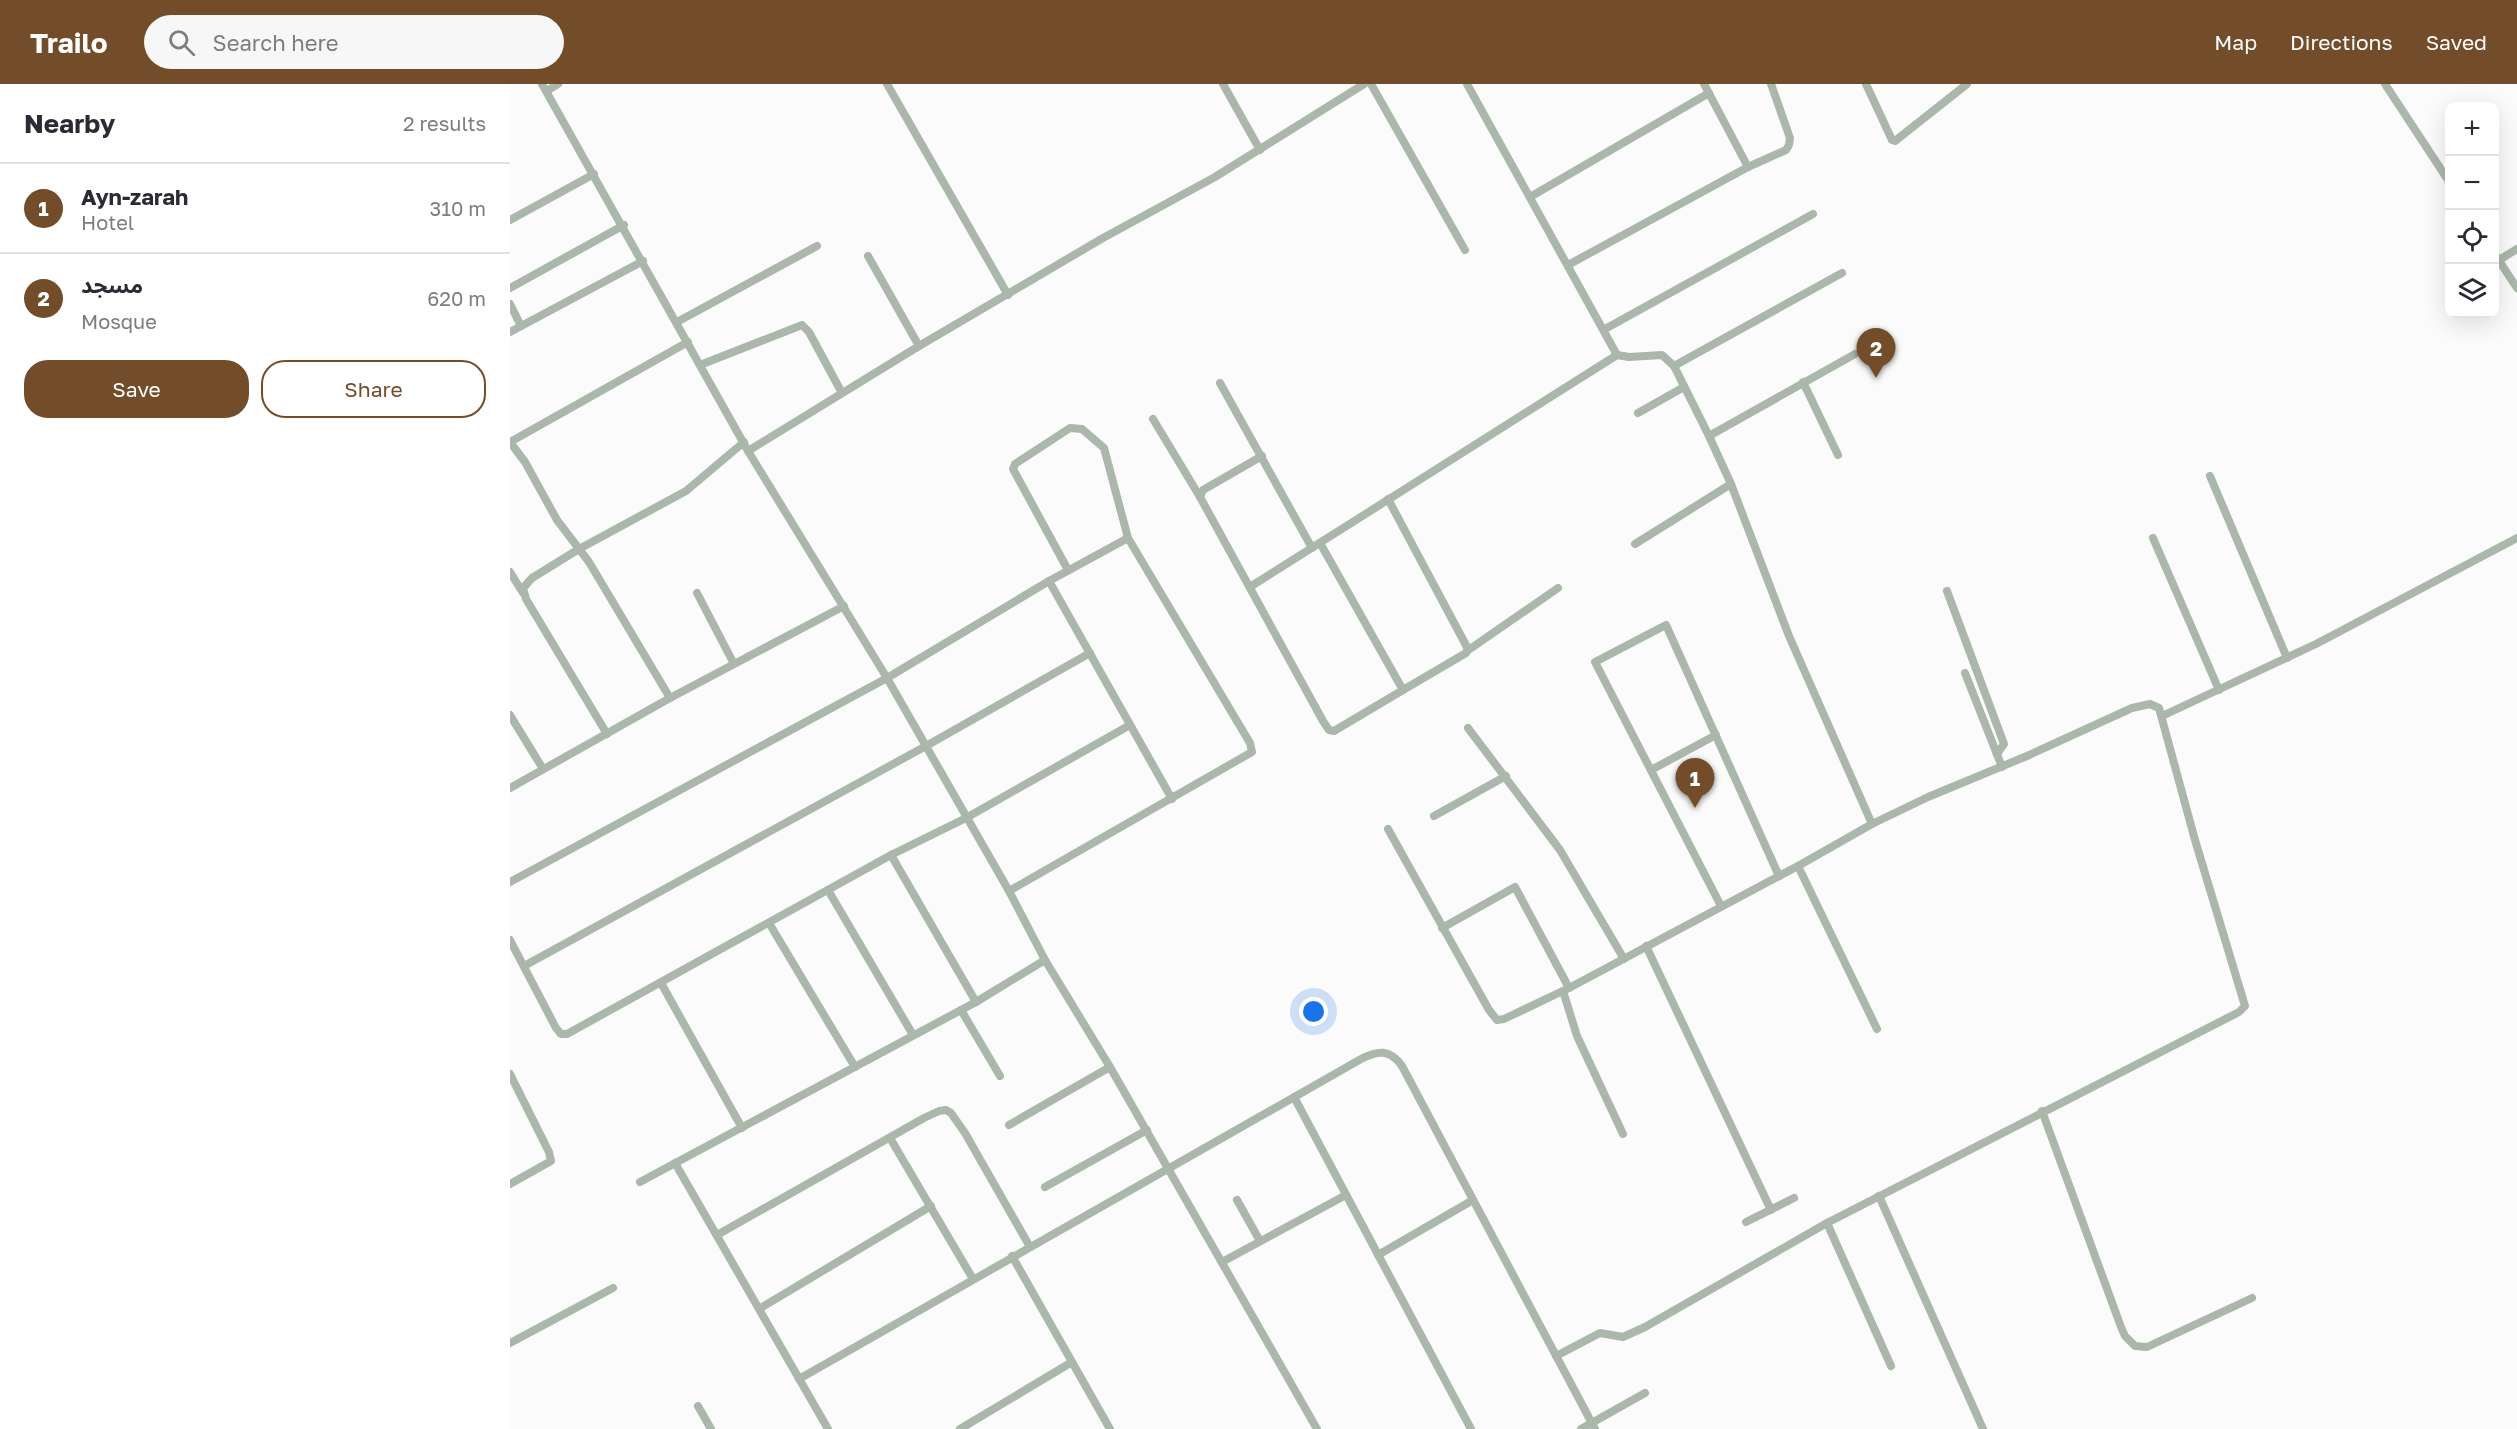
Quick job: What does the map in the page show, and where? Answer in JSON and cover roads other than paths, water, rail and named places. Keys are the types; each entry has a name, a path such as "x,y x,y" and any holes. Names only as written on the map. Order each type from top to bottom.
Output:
{"street":[{"path":"558,84 544,88 624,225 748,451 887,678 1009,891 1045,960 1147,1130 1317,1429"},
{"path":"887,84 1008,295"},
{"path":"1223,84 1260,150"},
{"path":"748,451 919,346 1260,150 1364,84"},
{"path":"1371,84 1464,250"},
{"path":"1467,84 1605,329 1617,355"},
{"path":"1704,84 1748,167"},
{"path":"1569,265 1748,167 1786,150 1789,145 1788,130 1772,84"},
{"path":"1866,84 1892,140 1895,141 1967,84"},
{"path":"2385,84 2445,175"},
{"path":"1530,197 1709,93"},
{"path":"510,220 594,174"},
{"path":"1605,329 1813,214"},
{"path":"510,288 624,225"},
{"path":"677,322 817,246"},
{"path":"2499,255 2517,249"},
{"path":"868,256 919,346"},
{"path":"2499,259 2517,288"},
{"path":"510,332 643,261"},
{"path":"1674,366 1842,273"},
{"path":"510,304 521,326"},
{"path":"700,365 802,325 810,332 842,393"},
{"path":"670,698 589,562 557,520 525,462 510,442 688,342"},
{"path":"1709,436 1855,354"},
{"path":"1250,587 1617,355 1629,357 1662,355 1674,366 1731,484 1785,626 1872,824"},
{"path":"1803,382 1838,455"},
{"path":"1220,383 1312,548"},
{"path":"1638,413 1683,387"},
{"path":"1153,419 1200,497 1329,730 1339,730 1467,651 1558,588"},
{"path":"1009,891 1250,755 1252,748 1128,538 1104,448 1082,429 1070,428 1015,464 1012,469 1068,570"},
{"path":"523,595 526,583 579,549 686,491 744,442"},
{"path":"1200,497 1203,490 1262,456"},
{"path":"2210,476 2287,658"},
{"path":"1635,544 1731,484"},
{"path":"1388,499 1465,640 1467,651"},
{"path":"510,882 887,678 1049,581 1128,538"},
{"path":"2153,538 2219,690"},
{"path":"2162,716 2287,658 2517,538"},
{"path":"1320,543 1402,690"},
{"path":"510,572 607,734"},
{"path":"1049,581 1172,799"},
{"path":"1947,591 2004,744 1997,754"},
{"path":"698,593 734,664"},
{"path":"510,788 670,698 844,606"},
{"path":"1721,906 1595,662 1666,625 1779,876"},
{"path":"524,966 926,746 1090,653"},
{"path":"1965,673 2002,767"},
{"path":"1388,830 1489,1010 1497,1020 1504,1019 1566,990 1872,824 1928,797 2142,705 2156,705 2162,716 2195,840 2245,1006 2238,1012 1827,1223 1645,1327 1623,1337 1600,1333 1556,1356"},
{"path":"510,715 543,770"},
{"path":"510,940 556,1028 561,1034 567,1034 891,855 966,818 1130,725"},
{"path":"1468,728 1560,850 1624,959"},
{"path":"1651,770 1716,735"},
{"path":"1434,816 1506,776"},
{"path":"891,855 976,1002"},
{"path":"1798,866 1877,1029"},
{"path":"1442,928 1515,887 1566,990 1577,1036 1623,1134"},
{"path":"828,890 913,1035"},
{"path":"769,923 855,1067"},
{"path":"1646,946 1771,1210"},
{"path":"640,1182 976,1002 1045,960"},
{"path":"661,982 742,1128"},
{"path":"961,1010 1000,1076"},
{"path":"799,1378 1294,1097 1373,1053 1383,1052 1390,1054 1402,1066 1593,1426"},
{"path":"1009,1125 1110,1067"},
{"path":"510,1074 546,1144 551,1161 510,1184"},
{"path":"1294,1097 1471,1429"},
{"path":"717,1235 939,1111 946,1110 951,1113 1030,1246"},
{"path":"2042,1111 2100,1273 2129,1342 2142,1348 2147,1347 2252,1298"},
{"path":"1045,1187 1147,1130"},
{"path":"890,1138 973,1279"},
{"path":"675,1163 828,1429"},
{"path":"1222,1262 1346,1195"},
{"path":"1879,1196 1983,1429"},
{"path":"1746,1222 1794,1198"},
{"path":"1237,1200 1260,1241"},
{"path":"1378,1255 1473,1200"},
{"path":"759,1309 931,1206"},
{"path":"1827,1223 1891,1366"},
{"path":"1012,1256 1110,1429"},
{"path":"510,1343 613,1288"},
{"path":"960,1429 1072,1362"},
{"path":"1581,1429 1593,1426 1645,1393"},
{"path":"698,1406 711,1429"}],"place":[{"name":"مسجد","path":"1876,378"},
{"name":"Ayn-zarah","path":"1695,808"}]}
